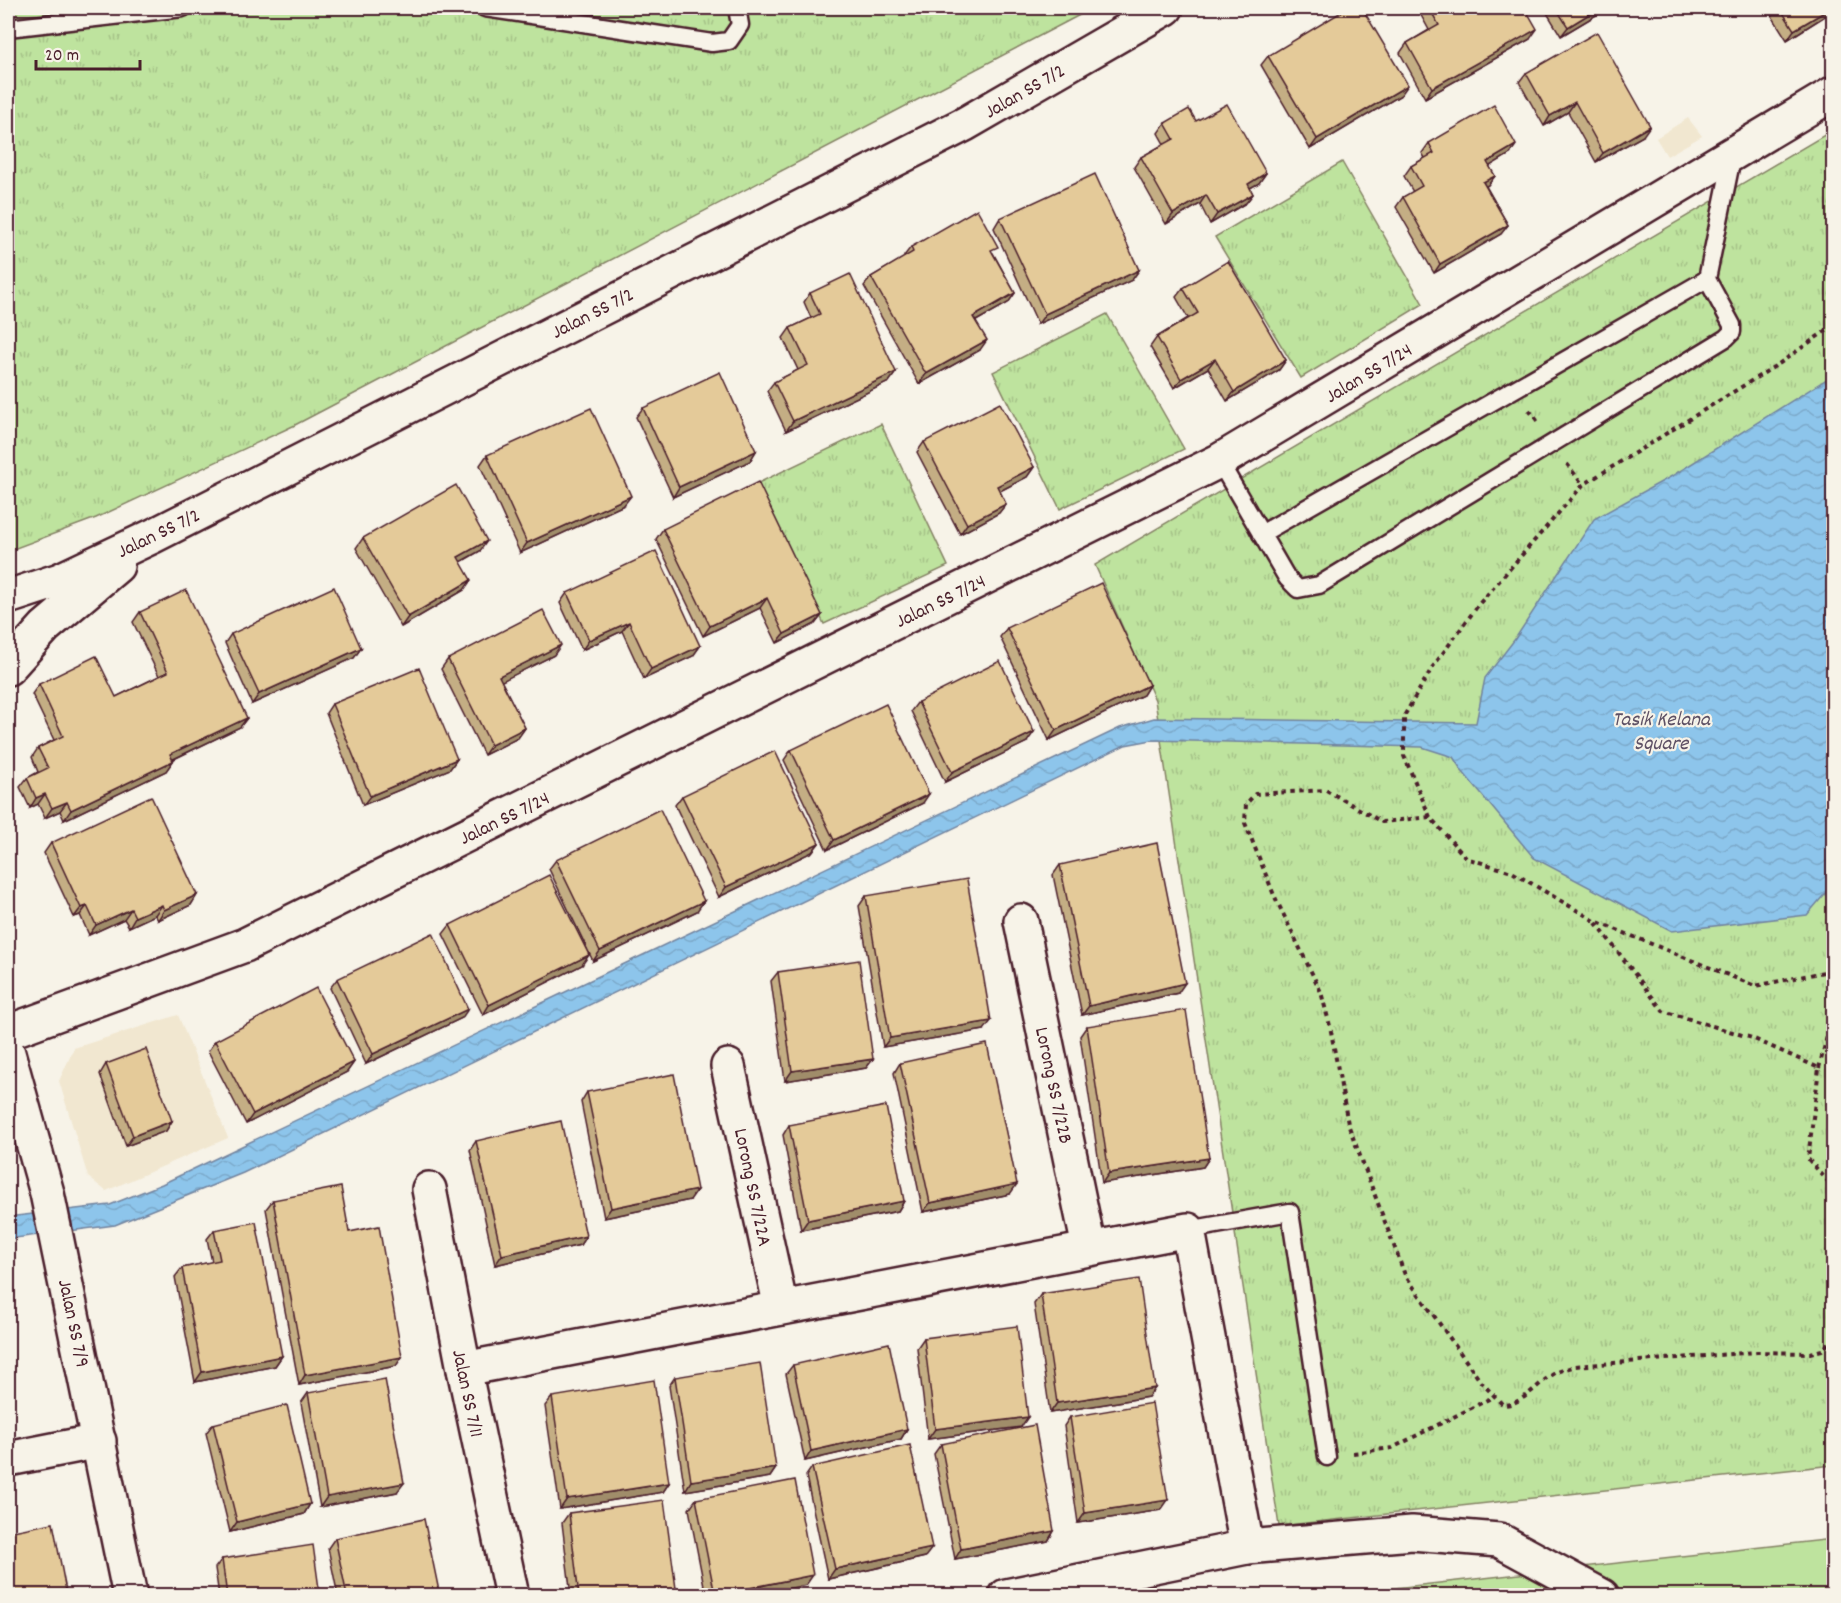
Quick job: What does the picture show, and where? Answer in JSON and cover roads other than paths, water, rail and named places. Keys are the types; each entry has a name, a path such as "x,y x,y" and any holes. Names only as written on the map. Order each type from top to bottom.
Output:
{"street":[{"name":"Jalan SS 7/2","path":"8,597 60,580 153,536 965,124 1166,8"},
{"name":"Jalan SS 7/24","path":"8,1032 245,945 1219,461 1833,93"},
{"path":"8,668 45,627 153,536"},
{"name":"Lorong SS 7/22B","path":"1021,921 1089,1248"},
{"name":"Jalan SS 7/9","path":"8,1053 46,1192 68,1288 130,1596"},
{"name":"Lorong SS 7/22A","path":"728,1066 781,1308"},
{"name":"Jalan SS 7/11","path":"429,1189 512,1596"},
{"path":"464,1369 1188,1230 1247,1547"},
{"path":"8,1460 99,1441"},
{"path":"1006,1596 1247,1547 1412,1533 1499,1540 1602,1596"}],"lane":[{"path":"8,28 183,8"},
{"path":"485,8 712,43 729,40 740,25 737,8"},
{"path":"1219,461 1287,578 1298,589 1319,585 1726,338 1732,332 1732,325 1707,279 1733,152"},
{"path":"1261,534 1707,279"},
{"path":"1188,1230 1290,1212 1327,1457"}],"water":[{"name":"Tasik Kelana Square","path":"1833,375 1834,883 1807,915 1672,931 1534,858 1453,757 1422,747 1152,740 1125,745 243,1173 115,1225 8,1239 8,1215 110,1205 162,1184 1120,728 1154,718 1476,723 1485,678 1515,639 1594,519 1672,476"}]}
